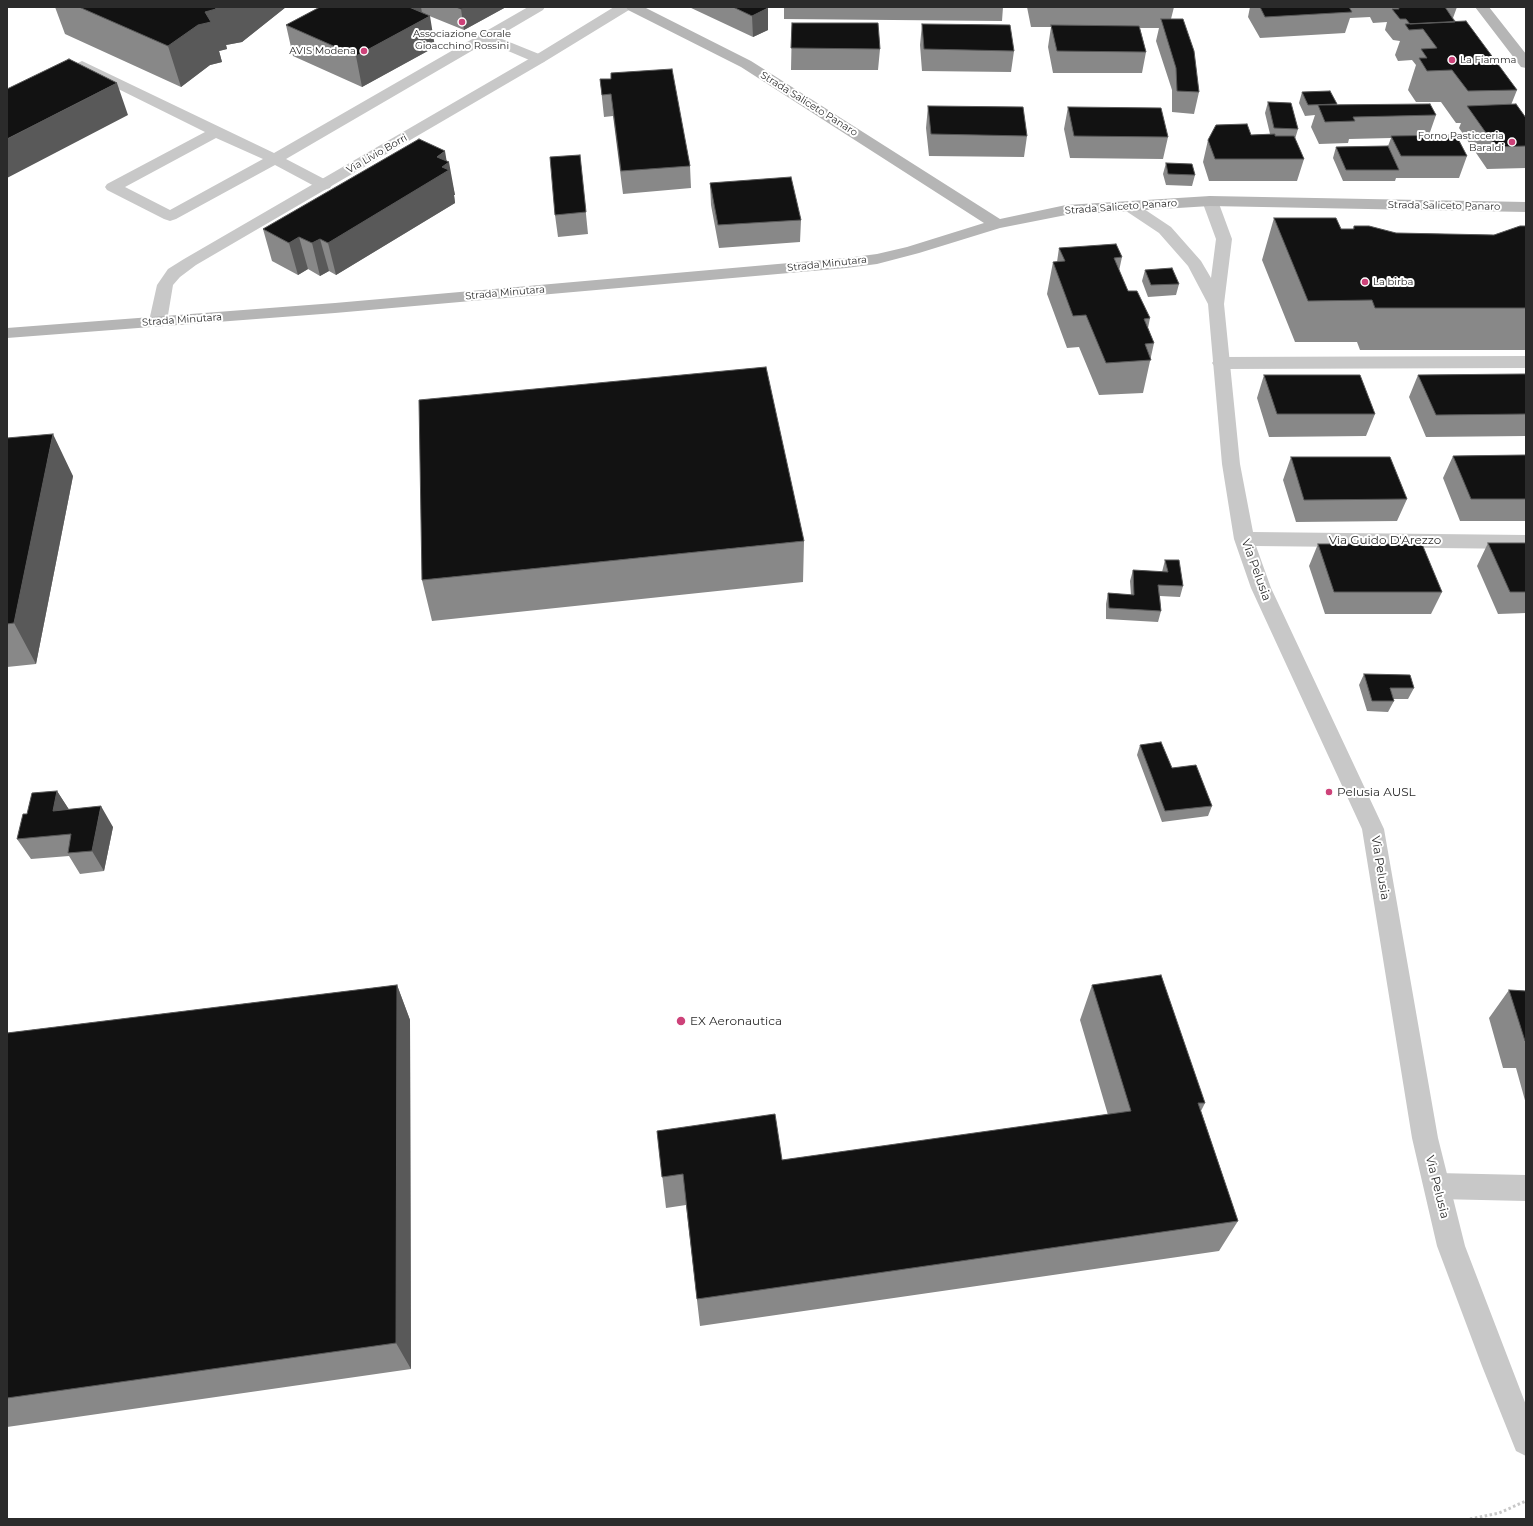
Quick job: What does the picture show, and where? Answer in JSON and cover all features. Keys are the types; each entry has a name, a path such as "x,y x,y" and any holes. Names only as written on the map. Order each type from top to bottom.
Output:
{"main road":[{"name":"Strada Saliceto Panaro","path":"633,7 746,64 997,224 1066,210 1210,201 1258,204 1526,207"},
{"path":"1482,7 1526,64"},
{"name":"Strada Minutara","path":"7,333 350,307 846,263 876,259 914,250 997,224"}],"street":[{"path":"216,132 114,187 170,216 275,159 538,7"},
{"name":"Via Livio Borri","path":"158,321 165,285 174,273 207,251 324,185 539,59 624,7"},
{"path":"486,37 539,59"},
{"path":"7,102 82,65 216,132 275,159 324,185"},
{"name":"Via Pelusia","path":"1210,201 1224,239 1216,304 1231,464 1244,539 1265,595 1373,829 1425,1138 1451,1246 1526,1441"},
{"name":"Via Pelusia","path":"1129,206 1165,230 1195,264 1216,304"},
{"path":"1221,363 1526,362"},
{"name":"Via Guido D'Arezzo","path":"1244,539 1526,542"},
{"path":"1437,1186 1526,1188"}],"path":[{"path":"1470,1519 1499,1513 1526,1501"}],"building":[{"path":"79,7 215,7 216,9 205,12 211,22 198,25 168,46"},
{"path":"320,7 409,7 430,16 356,56 286,25"},
{"path":"733,7 765,7 768,8 752,16"},
{"path":"1260,7 1349,7 1352,12 1265,17"},
{"path":"1398,7 1445,7 1455,22 1410,24 1406,19 1400,19 1392,9 1399,9"},
{"path":"1161,19 1183,19 1194,51 1199,92 1177,91 1176,68"},
{"path":"1466,21 1517,90 1468,91 1452,70 1427,71 1419,58 1427,58 1421,49 1437,48 1423,29 1409,30 1405,24"},
{"path":"792,23 878,23 880,49 791,48"},
{"path":"922,24 1010,25 1014,51 924,49"},
{"path":"1051,25 1139,26 1146,52 1057,51"},
{"path":"69,59 117,83 7,139 7,89"},
{"path":"672,69 690,166 621,171 611,94 602,95 600,79 611,79 611,73"},
{"path":"1330,91 1337,104 1308,105 1302,92"},
{"path":"1268,102 1291,103 1298,129 1274,128"},
{"path":"1430,104 1436,115 1353,117 1355,121 1325,122 1318,105"},
{"path":"1516,104 1526,118 1526,146 1496,147 1467,106"},
{"path":"928,106 1023,107 1027,136 931,134"},
{"path":"1068,107 1161,108 1168,137 1074,136"},
{"path":"1247,124 1251,135 1275,134 1275,136 1294,136 1304,159 1215,159 1208,140 1216,125"},
{"path":"1456,135 1467,156 1401,156 1391,136"},
{"path":"419,139 445,151 437,157 449,162 442,167 449,170 328,243 320,239 312,243 299,237 289,243 263,229"},
{"path":"1388,146 1399,170 1346,170 1336,147"},
{"path":"580,155 586,212 555,215 550,157"},
{"path":"1166,163 1192,164 1195,175 1168,174"},
{"path":"791,177 801,220 718,225 710,183"},
{"path":"1274,218 1336,218 1341,229 1354,229 1354,226 1369,226 1396,233 1494,235 1520,226 1526,226 1526,308 1375,308 1372,300 1308,301"},
{"path":"1116,244 1122,257 1114,258 1128,291 1137,291 1150,318 1144,319 1154,343 1145,344 1151,360 1106,363 1086,315 1073,316 1053,262 1065,261 1059,248"},
{"path":"1172,268 1179,284 1151,285 1145,270"},
{"path":"766,367 804,541 422,580 419,400"},
{"path":"1526,374 1526,414 1436,415 1418,375"},
{"path":"1264,375 1360,375 1375,414 1277,414"},
{"path":"53,434 14,623 7,624 7,438"},
{"path":"1526,455 1526,499 1471,499 1453,456"},
{"path":"1291,457 1390,457 1407,499 1304,500"},
{"path":"1488,543 1526,543 1526,592 1510,592"},
{"path":"1318,544 1422,544 1442,592 1334,592"},
{"path":"1165,560 1179,560 1183,586 1158,585 1161,611 1109,608 1108,593 1134,595 1133,570 1168,572"},
{"path":"1364,674 1410,675 1414,688 1390,688 1394,701 1372,701"},
{"path":"1161,742 1172,768 1196,765 1212,806 1165,811 1140,745"},
{"path":"57,791 53,811 101,806 92,851 68,853 71,834 17,839 23,814 27,814 32,793"},
{"path":"1161,975 1205,1103 1198,1103 1238,1221 697,1299 683,1174 662,1177 657,1131 775,1114 782,1160 1131,1111 1092,985"},
{"path":"397,985 396,1343 7,1398 7,1033"},
{"path":"1509,990 1526,991 1526,1041 1525,1041"}],"place":[{"name":"Associazione Corale Gioacchino Rossini","path":"462,22"},
{"name":"AVIS Modena","path":"364,51"},
{"name":"La Fiamma","path":"1452,60"},
{"name":"Forno Pasticceria Baraldi","path":"1512,142"},
{"name":"La birba","path":"1365,282"},
{"name":"Pelusia AUSL","path":"1329,792"},
{"name":"EX Aeronautica","path":"681,1021"}]}
